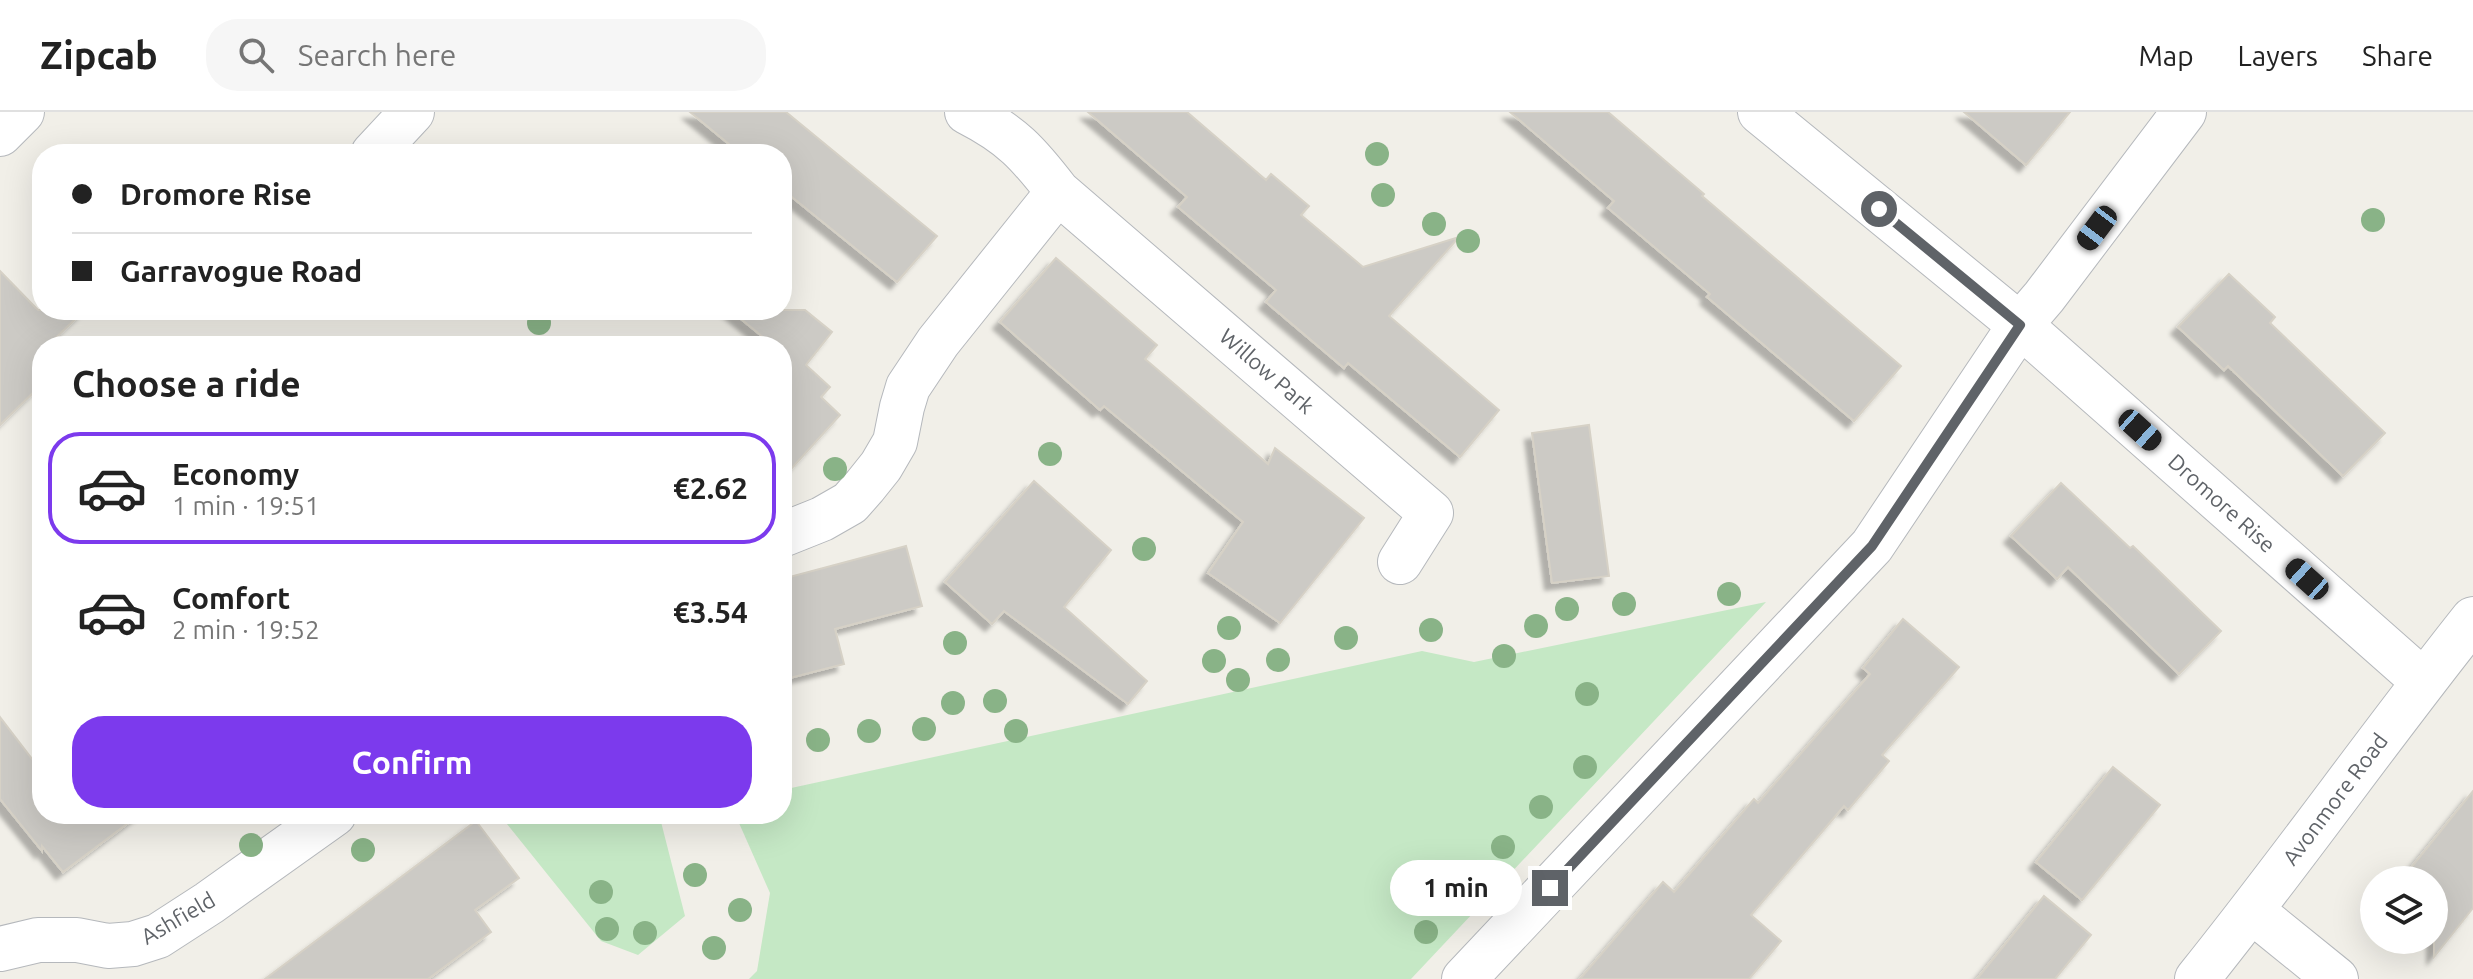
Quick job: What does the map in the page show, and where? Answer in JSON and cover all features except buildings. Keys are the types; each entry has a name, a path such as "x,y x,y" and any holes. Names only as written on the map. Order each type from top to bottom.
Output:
{"street":[{"path":"0,134 22,112"},
{"path":"382,144 412,112"},
{"name":"Willow Park","path":"967,112 1026,151 1058,192 1431,513 1400,562"},
{"name":"Dromore Rise","path":"1760,112 2020,325 2423,681"},
{"path":"1464,979 1872,546 2020,325 2184,112"},
{"path":"792,531 850,503 881,466 895,442 908,387 930,353 1058,192"},
{"name":"Avonmore Road","path":"2197,979 2473,619"},
{"name":"Ashfield","path":"0,949 38,940 77,940 108,946 133,944 158,936 320,824"},
{"path":"2252,911 2336,979"}],"green space":[{"path":"1766,602 1411,979 749,979 757,971 770,893 739,824 792,824 792,788 1422,651 1474,662"},
{"path":"507,824 662,824 685,916 638,955 601,941"}],"route":[{"path":"1550,888 1872,546 2020,325 1879,209"}]}
